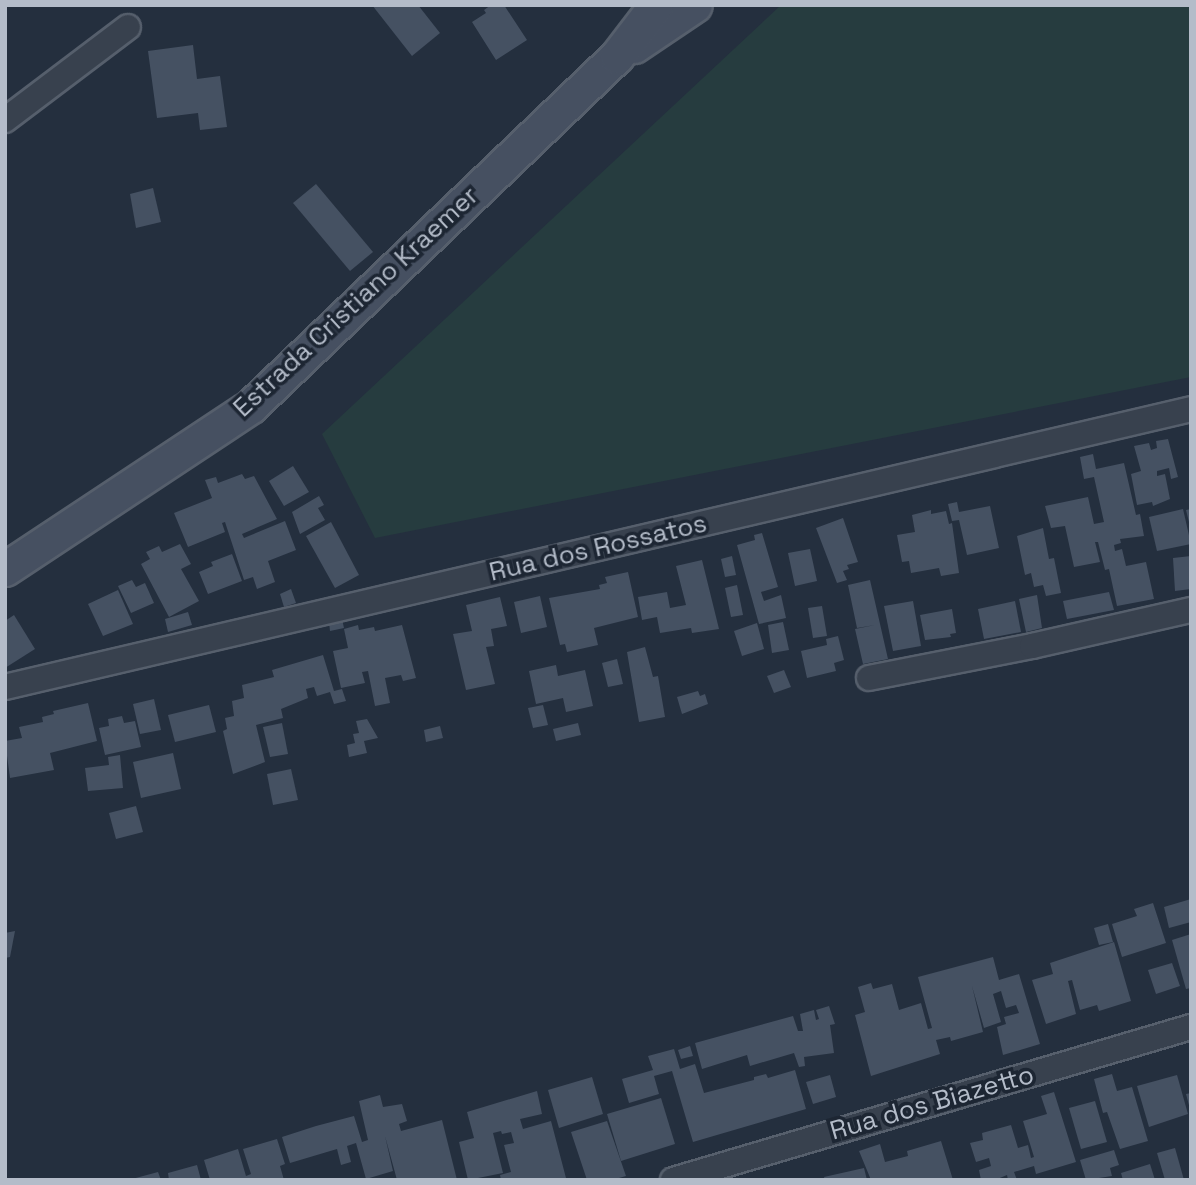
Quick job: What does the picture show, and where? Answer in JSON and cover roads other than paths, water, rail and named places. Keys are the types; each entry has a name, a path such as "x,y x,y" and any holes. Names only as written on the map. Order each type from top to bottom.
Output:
{"main road":[{"name":"Estrada Cristiano Kraemer","path":"5,569 251,406 617,56 656,5"},
{"name":"Estrada Cristiano Kraemer","path":"617,56 695,5"}],"street":[{"path":"5,120 128,27"},
{"name":"Rua dos Rossatos","path":"5,687 1191,409"},
{"path":"869,678 1191,610"},
{"name":"Rua dos Biazetto","path":"673,1180 1191,1027"}]}
